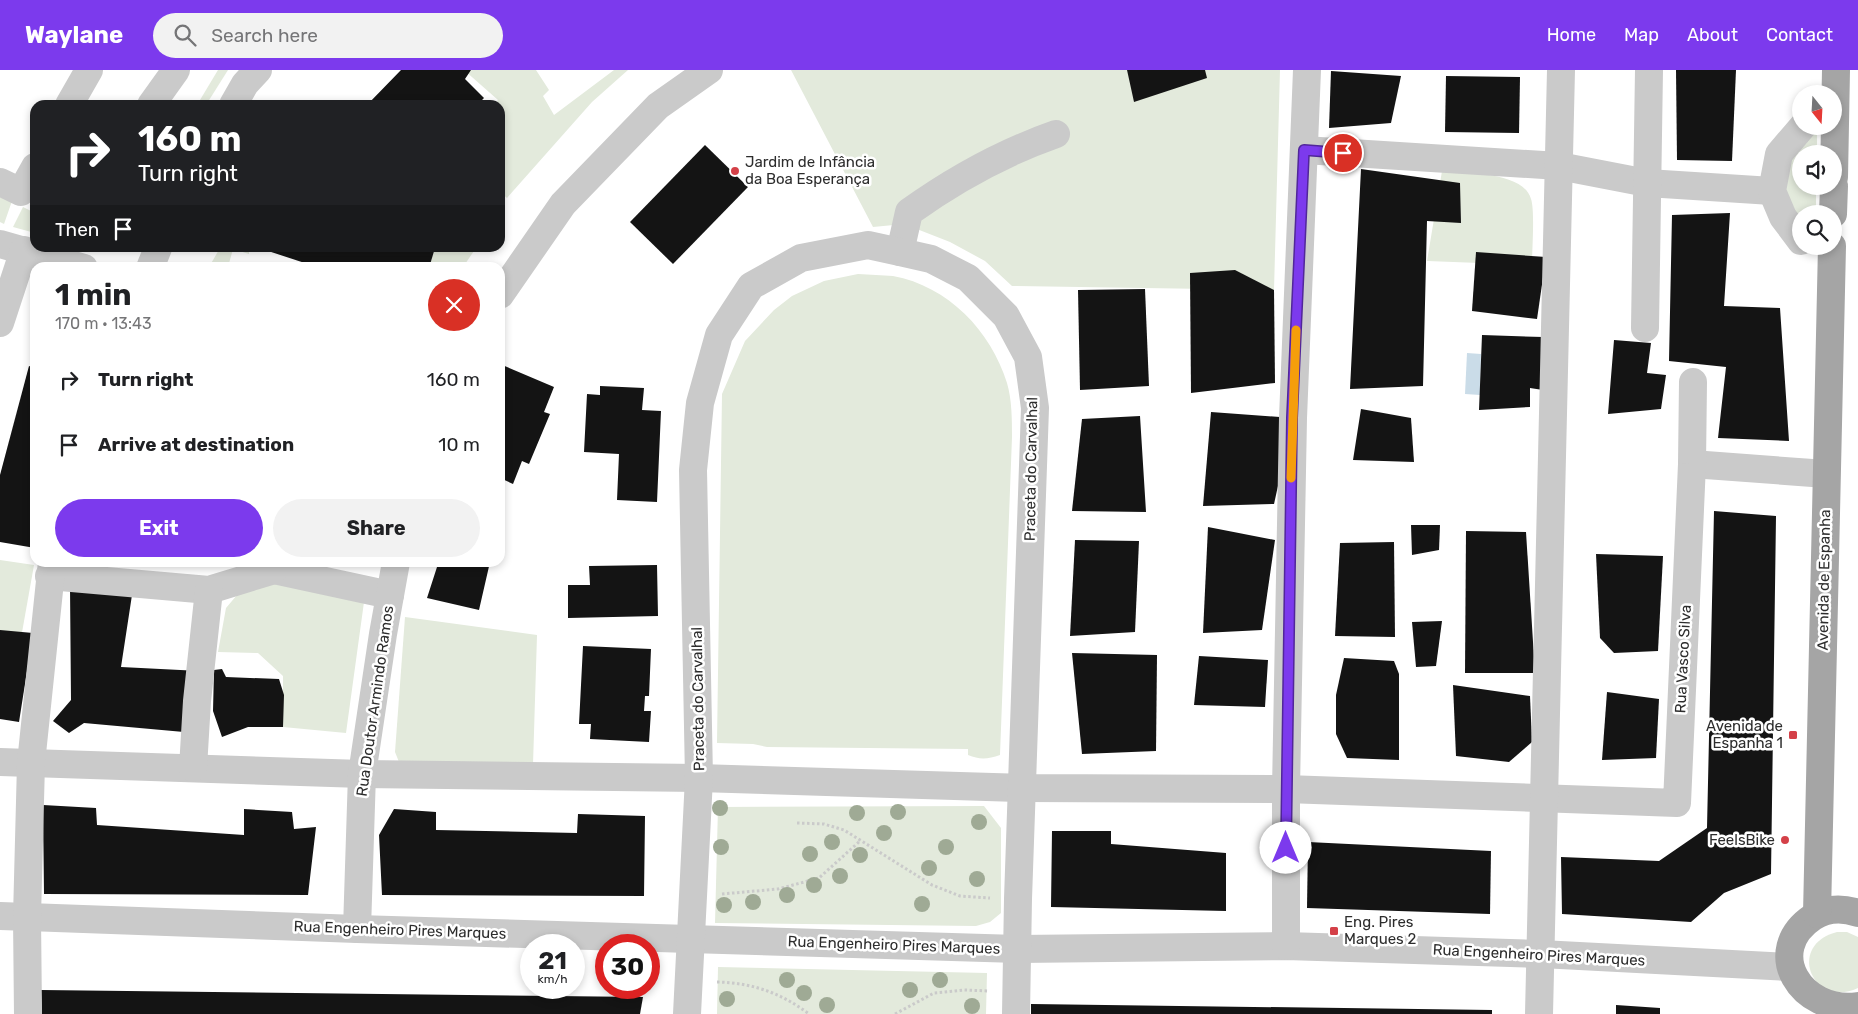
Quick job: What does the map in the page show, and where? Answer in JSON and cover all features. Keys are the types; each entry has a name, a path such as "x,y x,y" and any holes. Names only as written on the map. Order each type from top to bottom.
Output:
{"main road":[{"path":"1835,85 1836,70"},
{"name":"Avenida de Espanha","path":"1817,914 1832,255"},
{"path":"1858,913 1839,909 1817,914 1805,922 1794,936 1789,953 1789,967 1799,992 1815,1009 1833,1010 1858,1006"}],"street":[{"path":"72,100 89,70"},
{"path":"155,100 176,70"},
{"path":"236,100 245,84 258,70"},
{"path":"505,288 562,204 658,106 709,70"},
{"path":"1286,946 1286,789 1292,418 1307,70"},
{"path":"1538,1014 1541,954 1561,70"},
{"path":"1644,328 1649,70"},
{"path":"900,252 909,212 970,171 1017,148 1056,134"},
{"path":"1792,229 1783,217 1772,191 1779,154 1795,135"},
{"path":"1304,150 1559,166 1647,183 1772,191"},
{"path":"19,191 30,174"},
{"name":"Praceta do Carvalhal","path":"687,1014 699,778 693,470 700,403 719,335 751,286 801,258 868,245 931,259 968,278 1006,316 1028,357 1035,408 1016,1003"},
{"path":"0,323 12,247 63,262"},
{"name":"Rua Vasco Silva","path":"1544,796 1677,803 1692,464 1692,382"},
{"path":"1692,464 1826,474"},
{"path":"24,1008 13,916 51,569 209,590 267,567"},
{"path":"274,567 390,595"},
{"name":"Rua Doutor Armindo Ramos","path":"357,929 362,774 395,567"},
{"path":"193,768 197,700 209,590"},
{"path":"0,762 362,774 699,778 1022,788 1286,789 1544,796"},
{"name":"Rua Engenheiro Pires Marques","path":"13,916 357,929 1018,949 1286,946 1541,954 1789,967"}],"path":[{"path":"797,823 824,824 837,828 932,885 960,896 1018,898"},
{"path":"694,894 733,894 778,889 819,878 860,841"},
{"path":"689,982 736,983 758,987 783,996 809,1014"},
{"path":"895,1014 934,993 964,990 1016,1003"}],"shaded area":[{"path":"218,70 228,70 209,100 200,100"},
{"path":"464,70 536,70 549,90 543,96 554,115 614,70 628,70 592,102 507,198 505,196 505,100 498,100"},
{"path":"791,70 1280,70 1274,290 1012,286 985,261 950,242 904,224 873,227"},
{"path":"1809,135 1817,135 1817,145 1800,145"},
{"path":"1792,158 1792,195 1816,195 1816,205 1792,205 1792,209 1785,187 1788,167"},
{"path":"1442,171 1479,174 1506,179 1517,183 1526,190 1531,199 1533,212 1532,265 1427,261"},
{"path":"0,196 12,201 4,224 0,222"},
{"path":"23,207 30,210 30,232 13,227"},
{"path":"218,252 232,252 229,262 212,262"},
{"path":"434,252 473,252 466,262 431,262"},
{"path":"858,274 893,276 913,281 949,301 965,314 978,329 1000,364 1007,383 1011,403 1012,437 1000,755 976,758 968,755 968,749 767,747 753,744 717,743 722,394 745,341 774,310 792,296 824,281"},
{"path":"0,560 30,564 30,567 34,567 21,638 0,636"},
{"path":"271,583 364,602 346,733 283,727 283,676 258,653 218,652 226,608 237,595"},
{"path":"405,617 537,635 533,765 399,762 395,752"},
{"path":"984,806 1001,828 1001,913 990,922 976,926 715,923 718,807"},
{"path":"1837,932 1847,932 1858,937 1858,988 1842,992 1828,990 1818,983 1811,973 1809,961 1812,949 1821,939"},
{"path":"718,967 987,973 986,1014 717,1014"}],"water":[{"path":"1467,353 1481,354 1480,395 1465,394"}],"building":[{"path":"401,70 471,70 465,79 484,98 482,100 372,100"},
{"path":"1127,70 1205,70 1207,78 1134,102"},
{"path":"1676,70 1736,70 1732,161 1677,160"},
{"path":"1331,71 1401,76 1391,123 1329,128"},
{"path":"1446,76 1520,77 1519,133 1445,132"},
{"name":"Jardim de Infância da Boa Esperança","path":"705,145 748,187 673,264 630,222"},
{"path":"1361,169 1460,183 1461,223 1427,221 1423,386 1350,389"},
{"path":"1730,213 1724,306 1780,308 1789,441 1718,438 1726,367 1669,361 1672,215"},
{"path":"271,252 434,252 431,262 302,262"},
{"path":"1476,252 1546,257 1537,319 1472,311"},
{"path":"1235,270 1274,290 1275,383 1191,393 1190,273"},
{"path":"1145,289 1149,386 1080,390 1078,290"},
{"path":"1482,335 1543,337 1543,390 1530,388 1530,407 1479,410"},
{"path":"1614,340 1651,343 1647,373 1666,375 1661,409 1608,414"},
{"path":"29,366 30,547 0,542 0,475"},
{"path":"505,366 554,387 544,412 550,414 529,464 522,461 513,484 505,480"},
{"path":"600,386 644,388 642,410 661,411 657,502 617,500 619,454 584,452 587,394 600,395"},
{"path":"1361,409 1411,418 1414,462 1353,460"},
{"path":"1211,412 1293,418 1274,504 1203,506"},
{"path":"1140,416 1146,512 1072,511 1082,419"},
{"path":"1714,511 1776,516 1771,874 1724,893 1691,922 1562,914 1561,857 1659,861 1707,828"},
{"path":"1411,525 1440,525 1439,550 1412,555"},
{"path":"1208,527 1275,540 1262,630 1203,633"},
{"path":"1466,531 1526,532 1535,673 1465,673"},
{"path":"1075,540 1139,541 1135,632 1070,636"},
{"path":"1394,542 1395,637 1335,636 1340,543"},
{"path":"1596,554 1663,556 1658,651 1614,653 1600,638"},
{"path":"657,565 658,616 568,618 568,585 590,585 589,566"},
{"path":"437,567 489,567 479,610 427,598"},
{"path":"70,586 132,595 121,667 200,671 195,733 84,723 69,733 53,721 71,700"},
{"path":"1442,621 1436,666 1416,667 1412,622"},
{"path":"0,630 33,633 19,722 0,719"},
{"path":"583,646 651,649 649,696 645,696 644,711 651,711 649,742 590,739 591,724 579,724"},
{"path":"1072,653 1157,655 1156,751 1082,754"},
{"path":"1199,656 1268,660 1265,707 1194,705"},
{"path":"1344,658 1394,661 1399,674 1399,760 1347,758 1336,734 1336,695"},
{"path":"222,669 226,677 279,679 284,695 283,727 248,727 222,737 213,711 214,670"},
{"path":"1453,685 1530,696 1532,742 1509,762 1456,756"},
{"path":"1607,692 1659,699 1656,758 1602,760"},
{"path":"43,805 96,808 97,825 244,835 244,809 292,812 294,829 316,827 308,895 44,894"},
{"path":"394,809 436,812 436,830 577,833 578,814 645,816 644,896 382,895 379,835"},
{"path":"1052,831 1111,831 1111,844 1226,853 1226,911 1051,907"},
{"path":"1308,842 1491,851 1490,914 1307,908"},
{"path":"41,990 520,996 520,999 585,999 585,996 595,996 595,999 643,999 640,1014 42,1014"},
{"path":"1031,1004 1492,1010 1492,1014 1031,1014"},
{"path":"1616,1005 1660,1008 1660,1014 1616,1014"}],"slow traffic":[{"path":"1291,478 1296,330"}],"place":[{"name":"Jardim de Infância da Boa Esperança","path":"735,171"},
{"name":"Avenida de Espanha 1","path":"1793,735"},
{"name":"FeelsBike","path":"1785,840"},
{"name":"Eng. Pires Marques 2","path":"1334,931"}],"route":[{"path":"1286,848 1292,418 1304,150 1343,153"}]}
